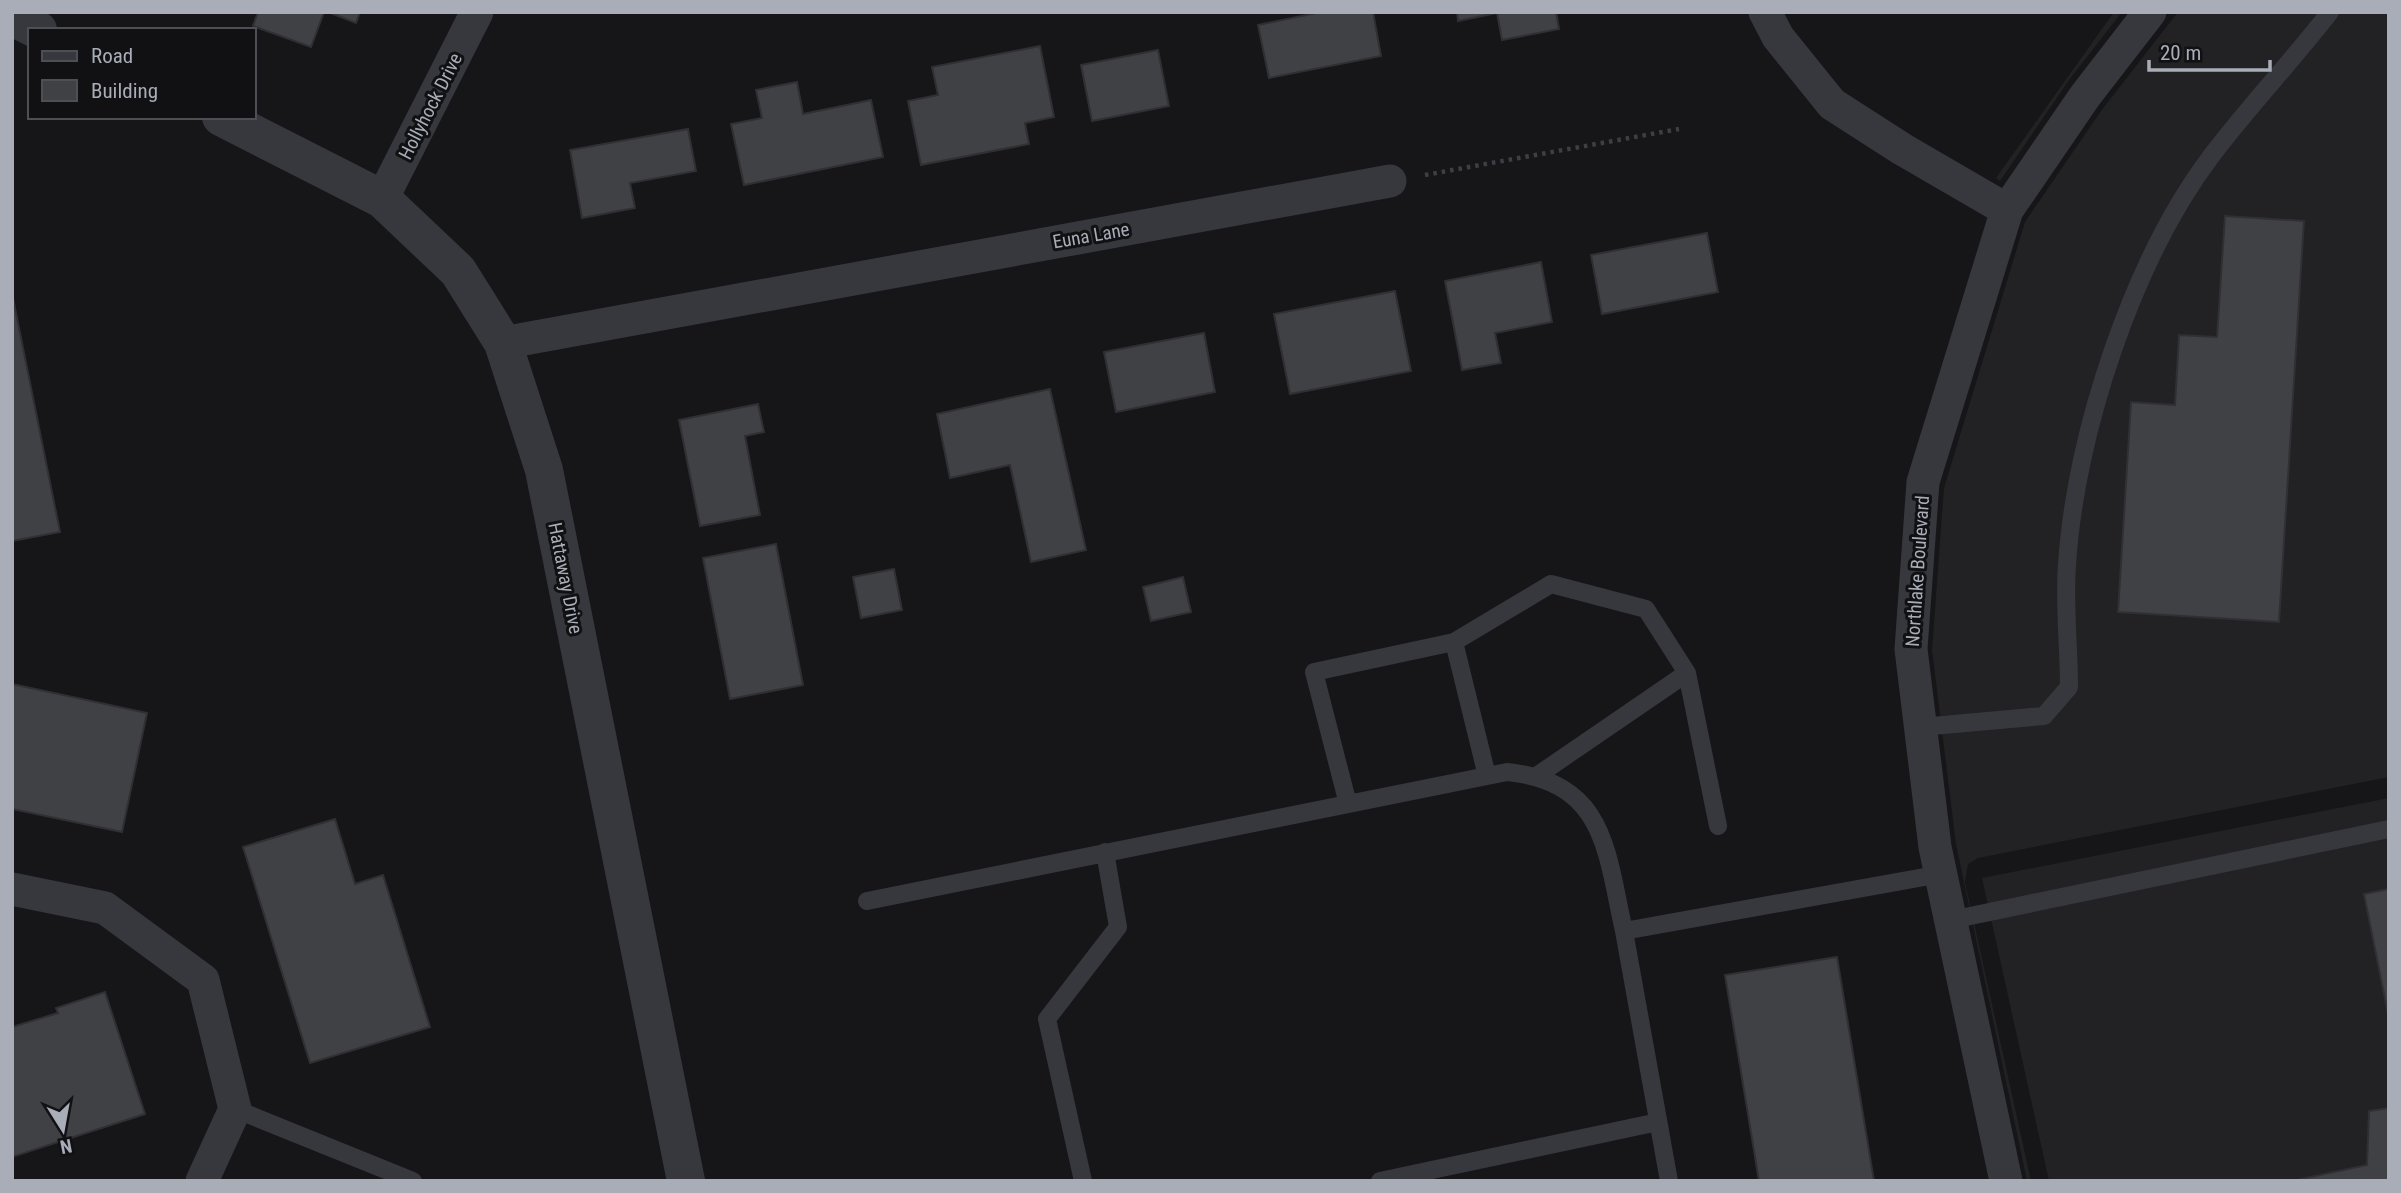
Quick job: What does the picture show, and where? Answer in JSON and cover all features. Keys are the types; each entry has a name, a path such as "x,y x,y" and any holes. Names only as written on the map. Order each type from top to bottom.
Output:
{"street":[{"name":"Hollyhock Drive","path":"382,199 478,12"},
{"path":"1765,12 1778,37 1832,104 1902,149 2007,210"},
{"name":"Northlake Boulevard","path":"2006,1181 1941,874 1911,649 1923,482 2007,210 2085,96 2150,12"},
{"path":"12,17 34,28"},
{"name":"Hattaway Drive","path":"225,119 382,199 458,271 503,342 544,470 686,1181"},
{"name":"Euna Lane","path":"503,342 1390,181"},
{"path":"12,889 105,908 203,980 235,1109 202,1181"}],"lane":[{"path":"1921,726 2044,716 2069,687 2067,565 2080,469 2117,334 2157,242 2211,156 2330,12"},
{"path":"1348,804 1314,672 1454,642 1551,584 1646,610 1687,673 1718,826"},
{"path":"1454,642 1487,776"},
{"path":"1538,775 1687,673"},
{"path":"867,901 1507,772 1538,775 1570,791 1593,817 1603,836 1624,931 1669,1181"},
{"path":"1951,920 2389,830"},
{"path":"1083,1181 1047,1019 1118,927 1105,852"},
{"path":"1624,931 1941,874"},
{"path":"235,1109 413,1181"},
{"path":"1380,1181 1658,1122"},
{"path":"365,1181 376,1166"}],"path":[{"path":"1390,181 1679,129"}],"shaded area":[{"path":"2114,12 2122,12 2069,80 2000,181 1996,178"},
{"path":"2178,12 2389,12 2389,777 1978,858 1968,864 1965,882 2031,1181 2027,1181 1956,844 1932,650 1944,488 2025,222 2101,111"},
{"path":"2389,798 2389,1181 2049,1181 1982,878"}],"building":[{"path":"258,12 324,12 311,47 253,26"},
{"path":"328,12 360,12 356,23"},
{"path":"1321,12 1373,12 1381,56 1269,78 1258,25"},
{"path":"1457,12 1556,12 1559,29 1502,40 1497,13 1458,21"},
{"path":"1040,46 1054,117 1025,123 1029,144 921,165 908,101 938,95 932,67"},
{"path":"1158,50 1169,106 1092,121 1081,65"},
{"path":"797,82 803,114 871,100 883,157 744,185 731,124 762,118 756,90"},
{"path":"688,129 696,171 630,183 635,208 582,218 570,150"},
{"path":"2225,216 2304,221 2279,622 2118,612 2131,402 2175,405 2179,335 2217,337"},
{"path":"1707,233 1718,292 1602,314 1591,255"},
{"path":"1541,262 1552,322 1495,333 1501,363 1462,370 1445,281"},
{"path":"1395,291 1411,371 1290,394 1274,314"},
{"path":"12,293 60,532 12,541"},
{"path":"1204,333 1215,392 1116,412 1104,352"},
{"path":"1050,389 1086,550 1031,562 1010,465 950,478 937,414"},
{"path":"758,404 764,432 745,436 760,515 700,526 679,420"},
{"path":"776,544 803,685 730,699 703,558"},
{"path":"894,569 902,610 861,618 853,577"},
{"path":"1183,577 1191,612 1151,621 1143,587"},
{"path":"12,684 147,713 122,832 12,809"},
{"path":"335,819 355,884 383,875 430,1027 310,1063 243,847"},
{"path":"2389,889 2389,1019 2364,894"},
{"path":"1837,957 1874,1181 1759,1181 1725,975"},
{"path":"105,992 145,1114 12,1157 12,1027 58,1013 56,1008"},
{"path":"2389,1108 2389,1181 2292,1181 2367,1165 2369,1111"}]}
